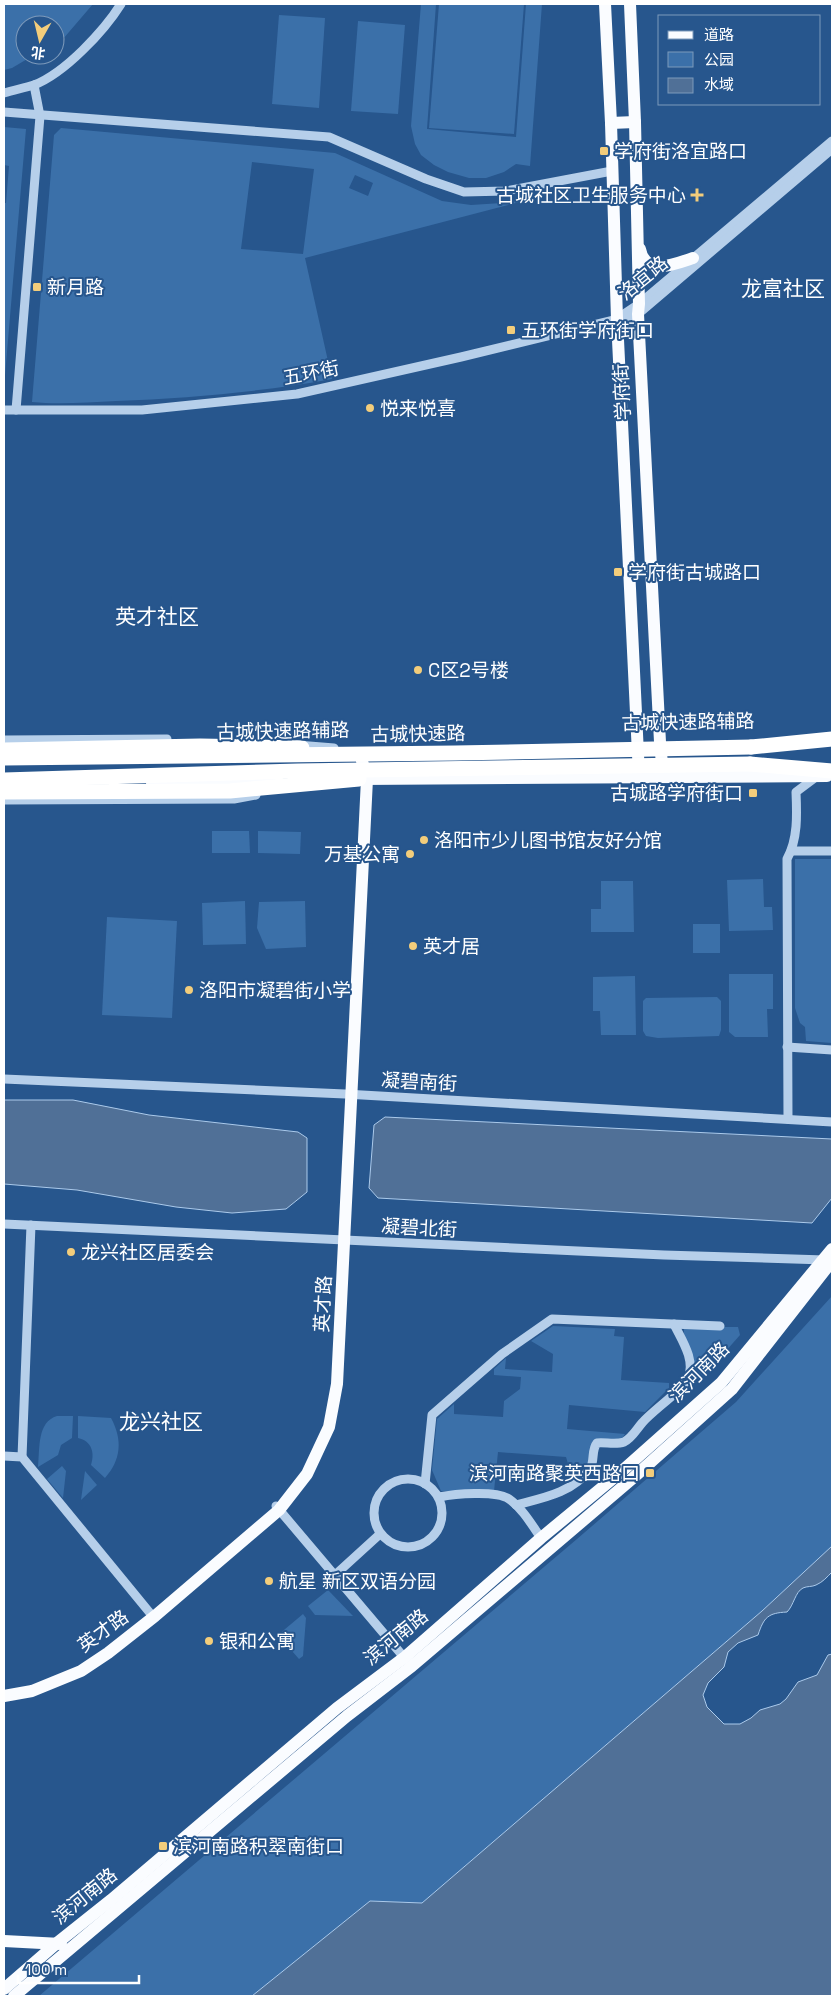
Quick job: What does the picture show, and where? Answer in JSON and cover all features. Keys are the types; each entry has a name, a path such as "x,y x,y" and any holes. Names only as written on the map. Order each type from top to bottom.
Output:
{"highway":[{"name":"古城快速路","path":"4,758 455,753 751,747 832,738"},
{"path":"4,752 200,746 352,749"},
{"path":"751,747 832,746"},
{"path":"750,764 832,761"},
{"name":"古城快速路","path":"4,780 298,771 750,764 832,771"},
{"path":"4,792 230,791 363,779"}],"main road":[{"name":"学府街","path":"605,4 617,319 639,777"},
{"name":"学府街","path":"630,4 638,236 638,309 663,777"},
{"path":"611,123 635,122"},
{"path":"638,236 640,252 645,261 651,266 671,266 693,258"},
{"name":"古城快速路辅路","path":"4,752 352,749 832,738"},
{"name":"英才路","path":"4,1696 32,1691 81,1671 108,1653 155,1616 277,1508 304,1467 325,1421 332,1380 342,1241 363,779 352,749"},
{"path":"4,786 363,779 832,776"},
{"name":"滨河南路","path":"4,1989 337,1708 408,1662 632,1478 732,1389 829,1260 832,1249"},
{"name":"滨河南路","path":"14,1996 71,1946 128,1901 347,1716 541,1538 622,1471 721,1382 829,1260"},
{"name":"英才路","path":"4,1690 30,1686 78,1666 107,1648 277,1508"},
{"path":"4,1941 57,1943 71,1946"}],"street":[{"path":"4,93 34,85 53,75 86,47 111,20 121,4"},
{"path":"16,410 40,116 34,85"},
{"path":"4,112 329,137 426,179 464,192 506,190 612,171"},
{"name":"洛宜路","path":"638,309 693,258 832,141"},
{"name":"洛宜路","path":"617,319 638,309 832,149"},
{"name":"五环街","path":"4,410 142,410 296,394 461,357 617,319"},
{"path":"4,740 200,739 352,749"},
{"path":"788,1119 787,859 791,851 797,826 796,792 816,777"},
{"path":"4,800 234,799 363,779"},
{"path":"791,851 832,851"},
{"path":"788,1047 832,1050"},
{"name":"凝碧南街","path":"4,1079 348,1094 832,1122"},
{"name":"凝碧北街","path":"4,1224 342,1241 829,1260"},
{"path":"31,1225 22,1457 150,1613"},
{"path":"425,1484 432,1415 502,1354 552,1318 720,1326"},
{"path":"516,1505 560,1493 591,1468 594,1447 597,1444 621,1443 629,1439 647,1417 682,1386 688,1378 690,1365 688,1353 674,1324"},
{"path":"4,1456 22,1457"},
{"path":"407,1478 420,1480 425,1484 431,1487 439,1497 443,1509 442,1522 436,1534 427,1542 415,1547 402,1547 390,1543 380,1534 374,1523 373,1510 376,1498 384,1488 395,1481 407,1478"},
{"path":"439,1497 451,1495 494,1495 507,1497 516,1505 541,1538"},
{"path":"277,1508 408,1662"},
{"path":"335,1575 380,1534"}],"green space":[{"path":"4,4 93,4 65,37 65,15 15,15 15,65 17,65 4,70"},
{"path":"421,4 436,4 427,129 516,137 526,4 542,4 530,166 516,164 504,172 486,178 469,178 448,172 434,165 421,155 415,144 411,126"},
{"path":"439,4 524,4 514,134 429,128"},
{"path":"279,15 325,18 319,108 272,104"},
{"path":"358,21 405,25 398,114 351,111"},
{"path":"4,127 26,129 4,387 4,203 6,203 9,166 4,165"},
{"path":"61,128 335,153 442,201 471,205 502,203 585,185 305,258 332,379 252,391 198,396 74,403 32,402 54,135","holes":["252,162 314,169 303,254 241,249","355,175 373,183 368,196 349,188"]},
{"path":"212,831 249,831 250,853 212,853"},
{"path":"258,831 301,832 300,854 258,853"},
{"path":"795,859 832,859 832,1043 806,1041 805,1027 800,1023 795,1008"},
{"path":"763,879 764,907 772,907 773,930 729,931 727,880"},
{"path":"601,881 633,881 634,932 591,932 591,909 601,909"},
{"path":"245,901 246,944 203,945 202,903"},
{"path":"305,901 306,947 266,949 257,928 259,902"},
{"path":"107,917 177,921 172,1018 102,1015"},
{"path":"693,924 720,924 720,953 693,953"},
{"path":"729,974 773,974 773,1009 767,1009 768,1037 735,1037 729,1032"},
{"path":"635,976 636,1035 601,1035 600,1011 593,1011 593,977"},
{"path":"717,997 721,1001 721,1030 719,1036 658,1038 646,1036 643,1031 643,1001 646,998"},
{"path":"832,1296 832,1546 762,1611 422,1903 370,1901 252,1996 39,1996 736,1402"},
{"path":"553,1326 615,1329 614,1336 624,1337 621,1380 669,1383 669,1388 645,1412 569,1405 567,1429 625,1434 621,1440 596,1441 588,1463 572,1477 566,1457 498,1452 494,1491 441,1491 432,1470 437,1419 454,1404 454,1414 503,1417 504,1401 520,1389 521,1377 494,1375 494,1369 506,1358 505,1369 552,1372 553,1354 531,1341"},
{"path":"688,1327 738,1327 740,1335 703,1377 694,1380 684,1334 684,1329"},
{"path":"57,1416 73,1416 72,1438 61,1445 58,1455 38,1467 43,1430 51,1419"},
{"path":"78,1416 111,1418 115,1426 119,1450 114,1464 105,1478 91,1465 93,1456 89,1445 78,1438"},
{"path":"62,1466 66,1471 63,1498 47,1479"},
{"path":"85,1471 97,1485 81,1500"},
{"path":"328,1590 353,1616 315,1615 308,1606"},
{"path":"303,1614 306,1618 303,1656 299,1659 278,1635"}],"water":[{"path":"4,1100 73,1100 149,1115 298,1132 307,1138 307,1192 286,1209 232,1213 176,1207 77,1190 4,1184"},
{"path":"385,1117 832,1139 832,1198 812,1223 378,1198 369,1188 374,1125"},
{"path":"832,1546 832,1572 818,1584 800,1590 787,1612 775,1613 768,1617 762,1624 758,1635 738,1643 728,1652 724,1667 708,1683 703,1695 707,1707 724,1724 740,1724 760,1710 780,1704 798,1682 817,1675 828,1655 832,1654 832,1996 252,1996 370,1901 422,1903 762,1611"}],"place":[{"name":"学府街洛宜路口","path":"604,151"},
{"name":"古城社区卫生服务中心","path":"697,195"},
{"name":"新月路","path":"37,287"},
{"name":"五环街学府街口","path":"511,330"},
{"name":"悦来悦喜","path":"370,408"},
{"name":"学府街古城路口","path":"618,572"},
{"name":"C区2号楼","path":"418,670"},
{"name":"古城路学府街口","path":"753,793"},
{"name":"洛阳市少儿图书馆友好分馆","path":"424,840"},
{"name":"万基公寓","path":"410,854"},
{"name":"英才居","path":"413,946"},
{"name":"洛阳市凝碧街小学","path":"189,990"},
{"name":"龙兴社区居委会","path":"71,1252"},
{"name":"滨河南路聚英西路口","path":"650,1473"},
{"name":"航星 新区双语分园","path":"269,1581"},
{"name":"银和公寓","path":"209,1641"},
{"name":"滨河南路积翠南街口","path":"163,1846"}],"district":[{"name":"龙富社区","path":"783,288"},
{"name":"英才社区","path":"157,616"},
{"name":"龙兴社区","path":"161,1421"}]}
